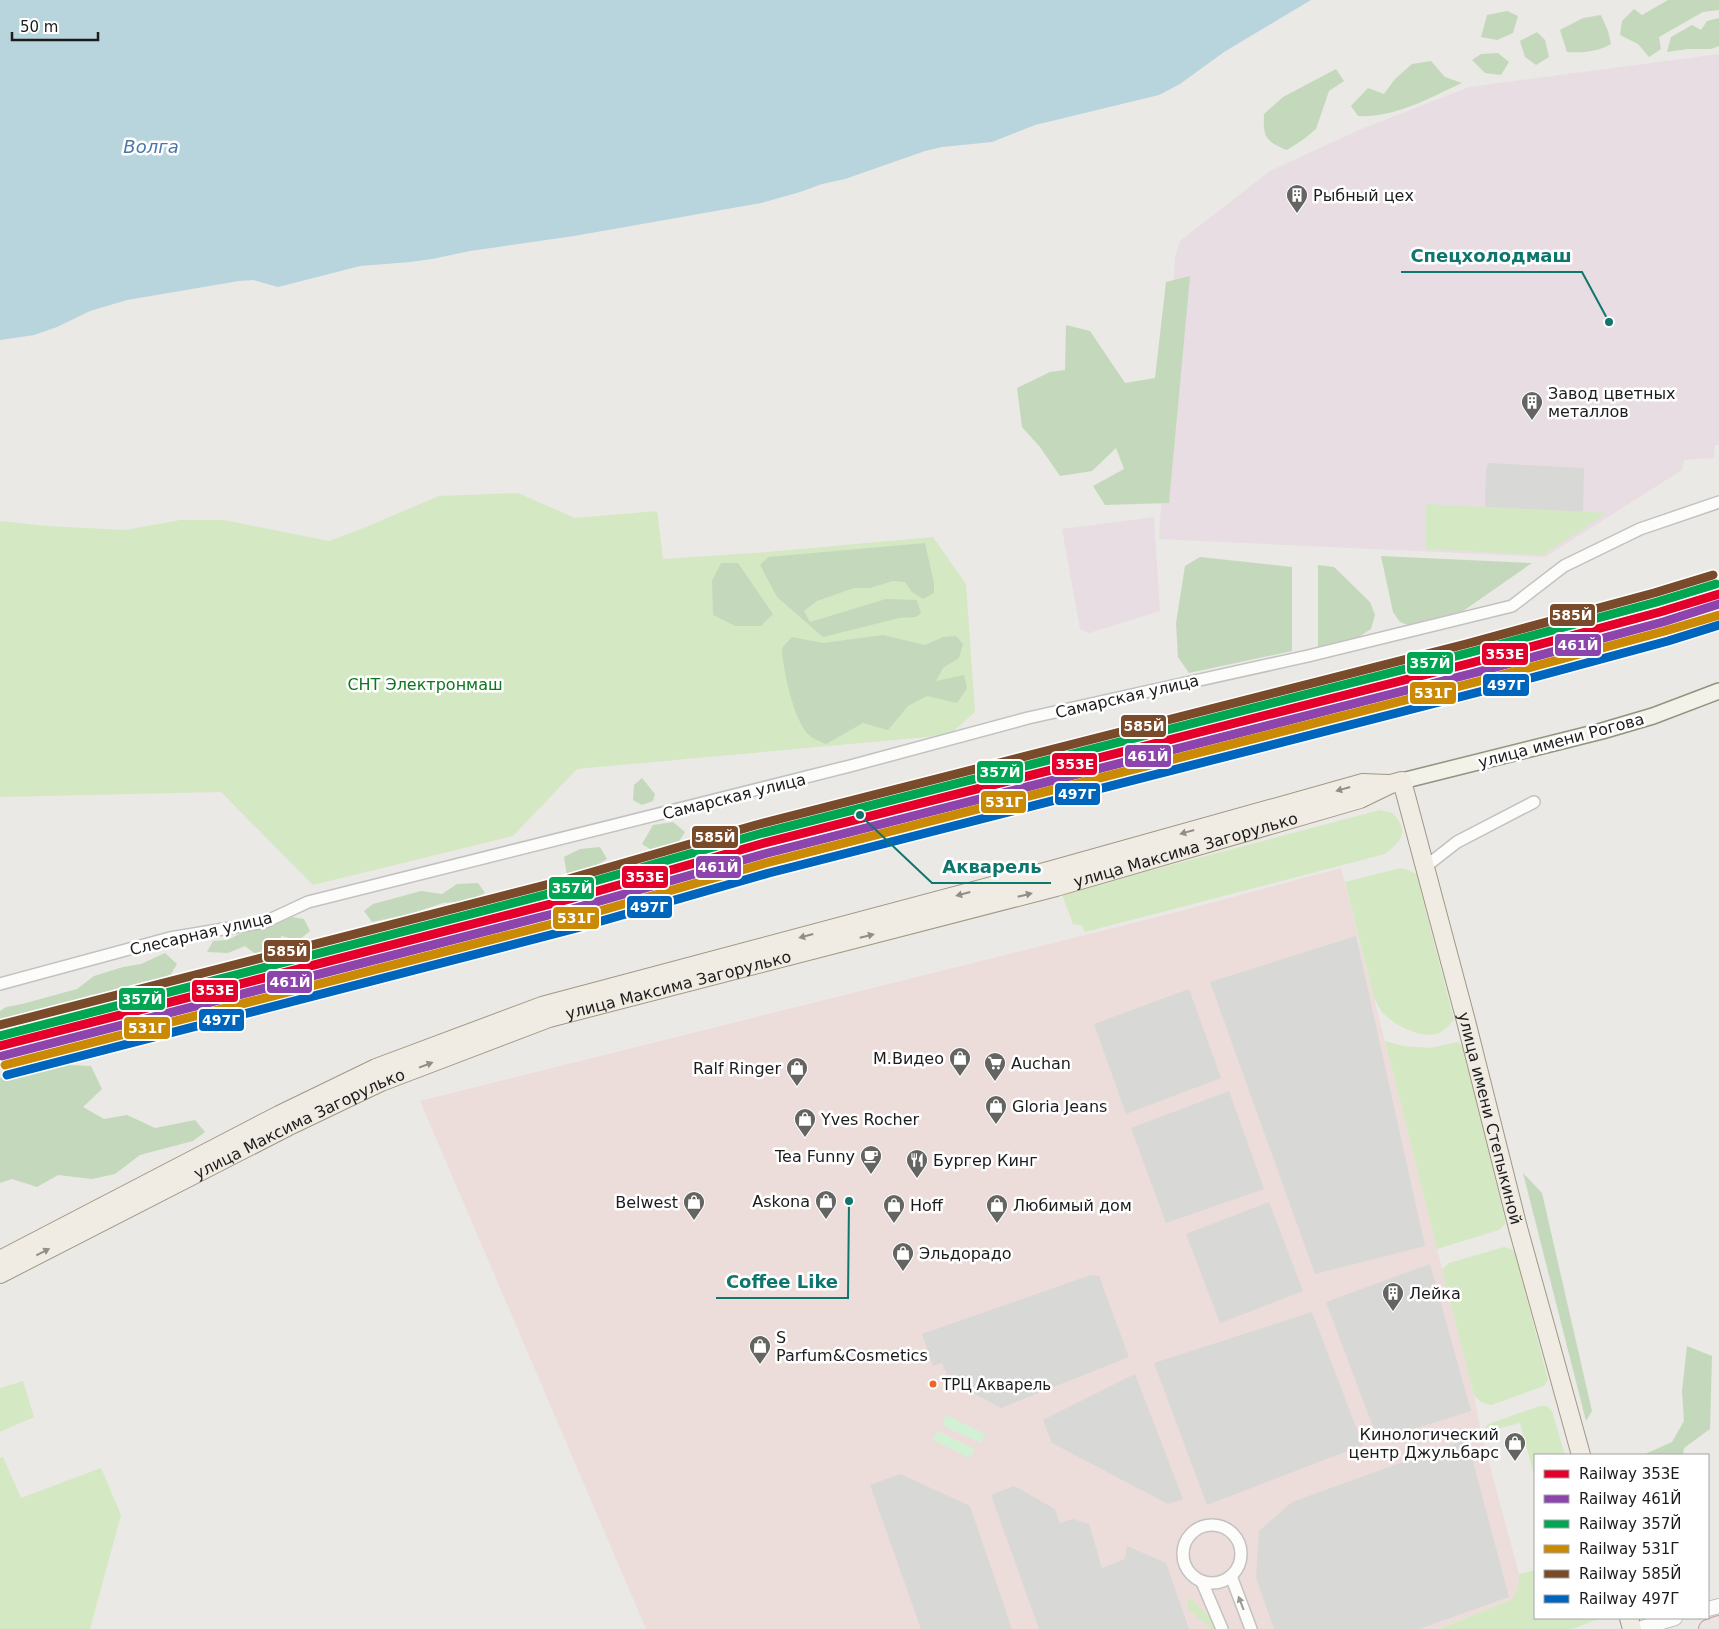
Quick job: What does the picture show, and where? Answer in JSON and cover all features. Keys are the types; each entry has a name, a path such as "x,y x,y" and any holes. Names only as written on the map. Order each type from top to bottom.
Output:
{"highway":[{"path":"1708,1629 1719,1625"}],"main road":[{"name":"улица имени Рогова","path":"1396,783 1602,731 1653,716 1719,691"},
{"name":"улица Максима Загорулько","path":"0,1260 279,1115 376,1068 542,1006 1052,870 1364,783 1396,783"},
{"name":"улица имени Степыкиной","path":"1396,783 1425,867 1518,1228 1581,1454"},
{"name":"улица Максима Загорулько","path":"0,1274 288,1127 381,1082 549,1018 1056,887 1360,799 1396,783"}],"street":[{"name":"Самарская улица","path":"517,851 850,766 1028,718 1313,655 1512,606 1564,566 1640,529 1719,502"},
{"path":"1425,867 1457,842 1534,802"},
{"name":"Слесарная улица","path":"0,984 170,938 265,922 308,902 517,851"},
{"path":"1214,1525 1225,1528 1234,1536 1239,1546 1241,1557 1238,1568 1222,1582 1212,1584 1202,1582 1189,1573 1186,1568 1182,1550 1187,1538 1203,1526 1214,1525"},
{"path":"1231,1576 1251,1629"},
{"path":"1202,1582 1222,1629"},
{"path":"1639,1629 1672,1619"}],"shaded area":[{"path":"1719,54 1719,445 1715,445 1714,458 1684,460 1682,470 1545,557 1159,539 1175,257 1180,241 1270,171 1359,130 1469,87"},
{"path":"1488,463 1584,468 1583,512 1485,507 1486,470"},
{"path":"1154,517 1160,611 1089,633 1080,629 1062,529"},
{"path":"1341,868 1474,1395 1481,1433 1519,1574 1518,1588 1512,1599 1438,1629 646,1629 420,1101 1173,913"},
{"path":"1356,936 1425,1246 1315,1274 1210,982"},
{"path":"1189,989 1221,1078 1126,1114 1094,1024"},
{"path":"1229,1091 1264,1189 1166,1223 1131,1128"},
{"path":"1269,1202 1303,1291 1220,1323 1186,1234"},
{"path":"1430,1264 1471,1411 1378,1440 1326,1302"},
{"path":"1091,1275 1099,1276 1129,1357 1001,1408 949,1380 942,1363 933,1366 922,1334"},
{"path":"1312,1312 1363,1445 1207,1505 1154,1363"},
{"path":"1135,1374 1183,1499 1168,1504 1052,1443 1043,1420"},
{"path":"1467,1439 1509,1597 1419,1629 1274,1629 1256,1578 1259,1531 1292,1502"},
{"path":"900,1474 970,1506 1012,1629 921,1629 870,1485"},
{"path":"1014,1486 1055,1509 1060,1523 1073,1519 1089,1524 1102,1568 1125,1559 1127,1546 1166,1563 1189,1629 1039,1629 991,1495"}],"green space":[{"path":"1668,0 1719,0 1719,10 1703,12 1659,37 1661,49 1649,57 1638,44 1620,35 1622,21 1634,9 1642,15"},
{"path":"1507,11 1518,16 1513,33 1497,40 1481,37 1487,15"},
{"path":"1601,15 1611,44 1589,51 1567,52 1560,30 1583,18"},
{"path":"1719,18 1719,46 1711,49 1688,49 1667,52 1671,37 1692,25 1701,30 1707,21"},
{"path":"1537,32 1545,40 1549,57 1536,65 1525,57 1520,41"},
{"path":"1498,53 1509,62 1501,75 1485,73 1472,60 1481,54"},
{"path":"1431,61 1445,77 1462,83 1412,106 1385,114 1358,116 1351,106 1368,88 1384,94 1395,79 1412,64"},
{"path":"1336,69 1344,81 1329,91 1316,129 1287,150 1270,141 1265,133 1264,114 1283,97"},
{"path":"1190,276 1169,503 1105,505 1093,486 1124,469 1116,448 1092,471 1060,476 1040,447 1022,427 1017,388 1050,372 1065,370 1066,325 1090,331 1125,383 1155,378 1166,282"},
{"name":"СНТ Электронмаш","path":"518,493 575,518 657,511 663,559 768,552 933,537 966,584 975,712 949,735 577,769 513,836 313,885 221,792 0,797 0,521 48,526 125,530 180,520 224,520 329,541 439,496"},
{"path":"1426,504 1607,513 1543,555 1426,549"},
{"path":"925,543 934,583 934,593 923,599 912,592 905,582 893,581 870,588 854,588 817,601 804,611 810,622 886,599 917,600 921,613 916,617 899,618 823,637 777,597 760,565 768,557"},
{"path":"1381,556 1532,563 1463,611 1408,625 1400,622 1393,612"},
{"path":"1200,557 1292,567 1292,651 1189,673 1178,657 1176,623 1185,566"},
{"path":"721,563 738,563 773,614 761,626 735,626 713,615 712,581"},
{"path":"1318,565 1334,567 1370,602 1375,615 1371,629 1357,638 1318,647"},
{"path":"883,635 925,645 943,637 956,636 963,644 959,658 943,668 936,681 964,675 967,688 957,703 927,696 908,706 888,730 863,723 826,744 811,736 798,719 794,707 784,668 782,648 792,637 823,643"},
{"path":"642,778 655,794 653,801 642,805 633,800 634,785"},
{"path":"1380,810 1393,813 1401,825 1402,831 1400,840 1385,854 1085,932 1081,925 1073,924 1062,894"},
{"path":"673,822 685,832 676,846 650,849 642,844 653,825"},
{"path":"600,847 607,859 577,877 567,876 564,857 580,849"},
{"path":"1401,868 1409,870 1421,878 1425,885 1420,889 1454,1020 1441,1032 1432,1035 1408,1030 1393,1022 1380,1009 1374,998 1345,882"},
{"path":"478,883 485,893 468,901 443,903 410,914 372,922 364,911 373,904 421,891 442,894 457,884"},
{"path":"292,917 304,919 310,931 299,940 281,936 279,947 275,953 258,956 245,946 228,953 207,952 213,941 228,940 243,932 272,926"},
{"path":"165,953 177,964 171,974 150,985 125,987 112,994 90,995 76,1005 57,1012 36,1010 16,1021 0,1023 0,1011 6,1007 77,989 94,976 123,967 141,964"},
{"path":"1385,1041 1403,1046 1430,1048 1458,1042 1463,1047 1505,1219 1505,1224 1499,1230 1437,1249"},
{"path":"45,1064 91,1066 102,1089 83,1107 104,1119 127,1115 155,1128 195,1120 205,1132 193,1141 140,1155 115,1174 92,1179 58,1175 37,1187 12,1179 0,1183 0,1078"},
{"path":"1523,1173 1542,1193 1592,1411 1586,1421"},
{"path":"1504,1247 1511,1249 1515,1253 1548,1380 1544,1386 1492,1405 1482,1402 1474,1395 1442,1269 1449,1263"},
{"path":"1687,1346 1712,1356 1710,1429 1684,1448 1683,1454 1645,1454 1672,1442 1684,1421 1682,1391"},
{"path":"23,1381 34,1417 0,1432 0,1388"},
{"path":"1540,1406 1547,1406 1552,1411 1565,1454 1534,1454 1534,1475 1520,1423 1485,1432 1485,1427 1488,1424"},
{"path":"946,1415 985,1434 981,1443 942,1425"},
{"path":"937,1431 975,1449 970,1458 933,1440"},
{"path":"3,1457 21,1498 101,1468 121,1515 90,1629 0,1629 0,1458"},
{"path":"1534,1570 1534,1619 1598,1619 1572,1629 1439,1629 1512,1599 1518,1588 1519,1574"},
{"path":"1188,1598 1211,1618 1215,1629 1209,1629 1188,1609"}],"water":[{"name":"Волга","path":"0,0 1311,0 1224,52 1180,84 1159,95 1035,125 992,142 942,147 925,151 845,179 822,184 761,203 574,236 470,251 432,259 360,266 278,287 253,280 239,281 127,300 90,311 57,327 34,335 0,340"}],"rail line":[{"name":"585Й","path":"0,1025 565,880 756,825 1466,644 1713,575"},
{"name":"357Й","path":"0,1036 567,889 759,834 1468,653 1657,602 1716,584"},
{"name":"353Е","path":"0,1046 570,899 761,844 1471,663 1660,612 1719,594"},
{"name":"461Й","path":"2,1056 572,909 764,854 1474,673 1663,622 1719,604"},
{"name":"531Г","path":"5,1065 575,918 766,863 1476,682 1719,615"},
{"name":"497Г","path":"7,1075 577,928 769,873 1479,692 1668,641 1719,625"}],"place":[{"name":"Рыбный цех","path":"1297,214"},
{"name":"Спецхолодмаш","path":"1609,322"},
{"name":"Завод цветных металлов","path":"1532,421"},
{"name":"Акварель","path":"860,815"},
{"name":"М.Видео","path":"960,1077"},
{"name":"Auchan","path":"995,1082"},
{"name":"Ralf Ringer","path":"797,1087"},
{"name":"Gloria Jeans","path":"996,1125"},
{"name":"Yves Rocher","path":"805,1138"},
{"name":"Tea Funny","path":"871,1175"},
{"name":"Бургер Кинг","path":"917,1179"},
{"name":"Coffee Like","path":"849,1201"},
{"name":"Askona","path":"826,1220"},
{"name":"Belwest","path":"694,1221"},
{"name":"Hoff","path":"894,1224"},
{"name":"Любимый дом","path":"997,1224"},
{"name":"Эльдорадо","path":"903,1272"},
{"name":"Лейка","path":"1393,1312"},
{"name":"S Parfum&Cosmetics","path":"760,1365"},
{"name":"ТРЦ Акварель","path":"933,1384"},
{"name":"Кинологический центр Джульбарс","path":"1515,1462"}]}
